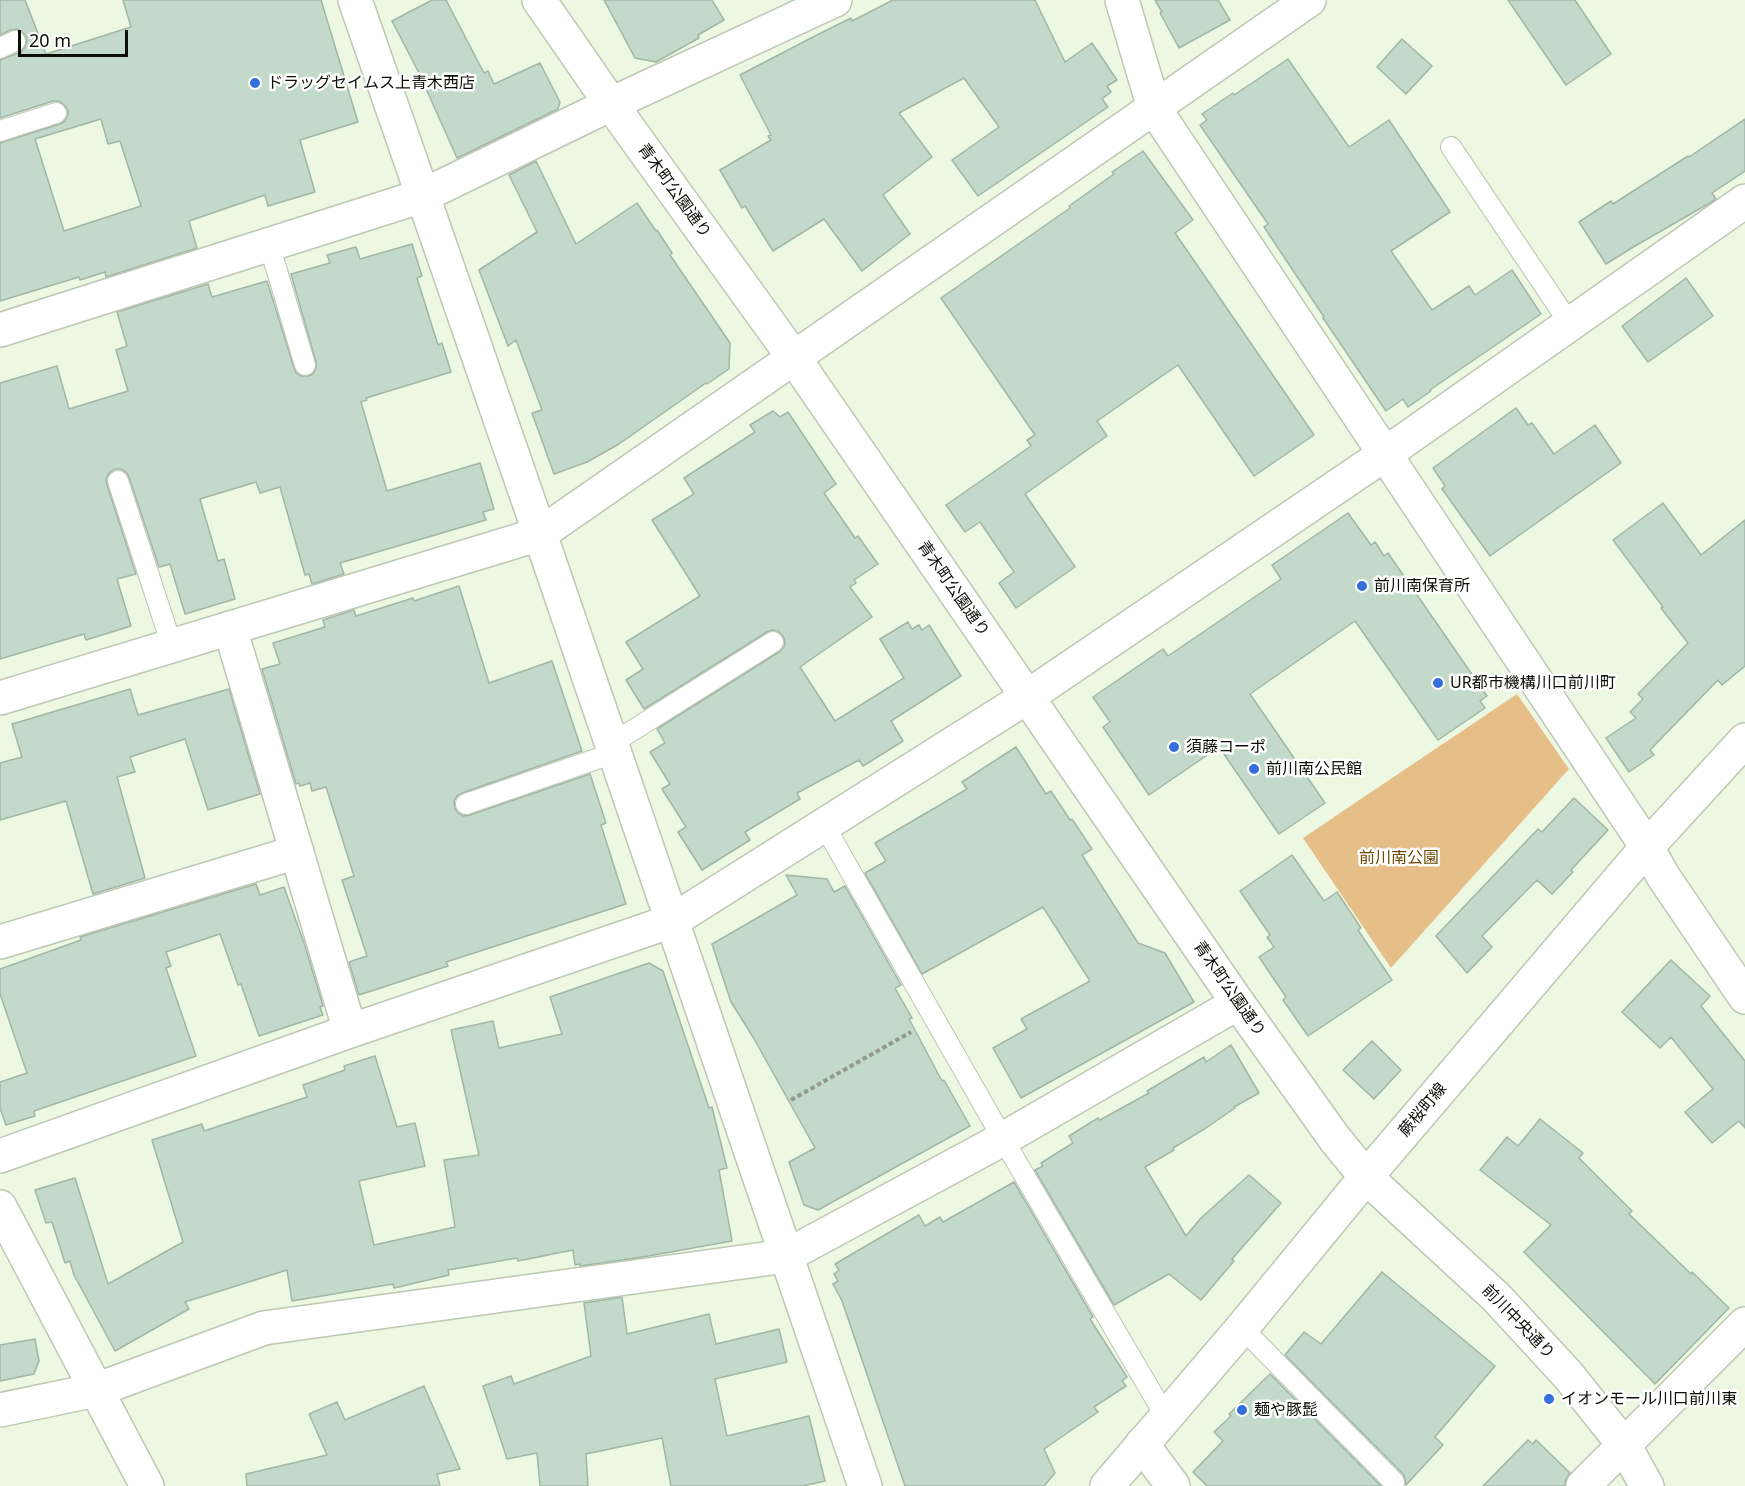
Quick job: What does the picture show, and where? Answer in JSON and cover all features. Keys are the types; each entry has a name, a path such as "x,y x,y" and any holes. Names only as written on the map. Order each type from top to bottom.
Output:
{"street":[{"path":"355,0 865,1486"},
{"name":"青木町公園通り","path":"539,0 794,358 1238,1004 1335,1139 1366,1177"},
{"path":"0,330 422,196 611,104 835,0"},
{"path":"1122,0 1154,108 1745,997"},
{"path":"0,698 540,534 1309,0"},
{"path":"0,1156 350,1031 672,921 1027,697 1385,454 1745,201"},
{"path":"230,628 350,1031"},
{"name":"蕨桜町線","path":"1107,1486 1647,847 1745,740"},
{"path":"0,942 297,852"},
{"path":"0,1410 96,1390 264,1328 786,1256 1003,1139 1238,1004"},
{"name":"前川中央通り","path":"1366,1177 1497,1298 1568,1375 1624,1446 1647,1486"},
{"path":"0,1208 147,1486"},
{"path":"1584,1486 1745,1324"},
{"path":"1142,1444 1173,1486"}],"lane":[{"path":"0,131 56,113"},
{"path":"1451,147 1570,324"},
{"path":"269,244 305,364"},
{"path":"118,481 172,646"},
{"path":"466,804 613,748 773,642"},
{"path":"824,825 1003,1139 1166,1417"},
{"path":"1242,1328 1395,1482"}],"path":[{"path":"790,1100 935,1018"}],"green space":[{"name":"前川南公園","path":"1517,694 1569,769 1391,968 1303,838"}],"building":[{"path":"0,0 25,0 46,54 131,27 123,0 321,0 358,122 300,140 315,192 268,206 265,195 189,221 197,248 106,277 105,272 80,280 79,277 0,301 0,143 60,124 65,121 68,110 59,101 53,101 0,118 0,60 21,52 27,41 26,36 17,29 0,35","holes":["101,119 108,144 120,141 141,206 64,231 35,139"]},
{"path":"432,0 446,0 484,73 488,71 494,84 540,63 560,102 558,109 457,158 419,73 392,21"},
{"path":"604,0 712,0 724,20 698,35 699,38 656,62 635,58"},
{"path":"893,0 1035,0 1065,62 1092,43 1117,80 1107,86 1111,92 1102,99 1108,107 978,196 952,160 999,127 964,78 899,113 932,157 883,195 910,234 862,271 824,219 773,251 745,206 742,208 720,170 771,140 768,136 771,135 740,75 851,18 852,21"},
{"path":"1155,0 1218,0 1230,20 1179,48"},
{"path":"1508,0 1575,0 1611,54 1566,85"},
{"path":"1402,39 1432,66 1406,94 1377,67"},
{"path":"1288,59 1349,147 1389,120 1450,212 1391,251 1432,310 1469,286 1475,295 1512,270 1541,314 1408,407 1403,399 1386,411 1264,227 1268,224 1200,125 1207,120 1202,114"},
{"path":"1745,119 1745,171 1712,193 1716,199 1606,264 1579,222 1611,201 1613,204 1689,157"},
{"path":"1143,151 1193,220 1175,233 1314,435 1254,476 1178,365 1097,421 1107,436 1025,494 1075,567 1016,608 999,583 1014,572 980,522 965,532 946,505 1031,446 1027,440 1035,435 941,298 1070,208 1069,206 1114,174 1112,172"},
{"path":"536,161 576,244 637,203 730,343 729,369 619,444 587,462 554,474 532,413 542,410 516,340 508,346 479,270 537,232 509,175"},
{"path":"412,244 422,276 417,278 438,345 442,343 451,372 366,398 367,400 361,402 387,491 480,463 494,509 483,512 486,520 340,563 344,574 312,584 309,574 305,575 280,487 260,493 256,482 200,499 218,561 224,559 235,599 185,614 170,564 159,567 129,477 121,469 115,469 106,479 107,485 136,574 117,579 131,626 86,640 84,634 0,659 0,383 57,366 69,409 128,391 116,350 127,346 117,312 208,284 212,297 267,281 296,373 309,376 316,368 316,362 291,274 330,263 327,255 356,247 360,259"},
{"path":"1686,278 1713,316 1648,362 1622,326"},
{"path":"1516,408 1528,425 1532,423 1554,454 1595,425 1621,463 1490,556 1442,489 1445,486 1433,468"},
{"path":"773,411 780,417 788,412 836,484 824,493 855,538 858,536 878,564 854,580 856,583 850,587 872,617 800,667 835,721 904,678 880,639 908,622 912,629 919,625 922,630 929,625 961,676 891,721 903,741 863,766 859,760 797,793 800,799 745,832 750,840 702,870 678,832 686,827 662,789 670,784 650,752 665,743 657,729 779,652 784,647 783,636 778,631 767,632 644,709 626,680 643,669 626,642 700,596 652,520 694,494 684,478 755,432 750,425"},
{"path":"1663,503 1701,555 1745,520 1745,666 1722,685 1718,680 1650,750 1654,755 1629,772 1606,738 1636,718 1630,712 1643,699 1638,694 1688,643 1613,540"},
{"name":"UR都市機構川口前川町","path":"1348,513 1371,545 1375,542 1384,556 1388,553 1487,696 1480,701 1485,708 1438,740 1355,621 1250,694 1325,803 1279,834 1219,747 1149,795 1103,727 1110,722 1093,697 1163,649 1168,656 1281,579 1272,565"},
{"path":"459,586 489,683 552,661 582,751 462,793 454,801 455,808 463,816 470,815 590,774 606,823 601,825 626,904 446,962 448,966 359,995 349,962 367,956 342,880 354,876 326,787 312,791 310,783 300,786 299,783 296,784 262,669 280,664 273,643 325,627 323,620 354,610 356,616 413,598 414,601"},
{"path":"130,689 138,715 229,689 260,794 208,810 185,739 130,757 135,772 117,777 145,878 93,894 66,801 0,820 0,763 22,757 12,724"},
{"path":"1016,747 1046,794 1051,791 1092,849 1082,855 1138,943 1165,953 1194,1002 1021,1098 993,1048 1027,1029 1021,1019 1090,981 1043,907 922,974 865,873 886,861 875,843 967,789 962,782"},
{"path":"1574,798 1608,830 1552,894 1537,880 1482,936 1492,947 1467,973 1436,936 1538,829 1542,832"},
{"path":"1292,855 1324,901 1337,892 1361,928 1358,930 1392,980 1308,1036 1283,1000 1286,997 1259,957 1274,947 1267,937 1270,935 1240,891"},
{"path":"786,875 827,879 834,892 845,886 901,985 895,988 912,1018 909,1019 942,1081 944,1080 970,1126 818,1210 804,1205 789,1162 815,1148 731,1002 712,944 797,895"},
{"path":"256,884 260,895 284,887 304,943 323,1006 320,1007 323,1015 259,1036 220,934 166,952 171,966 166,968 196,1056 34,1111 35,1116 6,1125 0,1108 0,1082 27,1073 0,994 0,969 81,940 80,937"},
{"path":"1671,960 1710,996 1701,1006 1745,1061 1745,1128 1739,1121 1712,1143 1685,1112 1713,1089 1671,1037 1660,1048 1622,1012"},
{"path":"649,963 663,971 709,1108 712,1107 727,1168 719,1170 732,1241 580,1266 580,1264 575,1265 573,1250 518,1261 517,1258 448,1270 449,1275 394,1288 393,1284 292,1301 287,1270 185,1302 189,1309 115,1351 74,1275 70,1261 65,1263 52,1222 46,1223 35,1190 75,1178 108,1284 183,1242 152,1140 202,1124 204,1131 307,1097 303,1085 345,1070 344,1066 375,1056 397,1127 415,1123 425,1166 359,1181 374,1245 455,1227 444,1160 479,1155 451,1030 493,1021 499,1048 562,1034 550,997"},
{"path":"1372,1041 1401,1070 1374,1099 1343,1070"},
{"path":"1231,1045 1259,1093 1234,1107 1206,1128 1173,1148 1174,1150 1145,1167 1186,1236 1201,1218 1249,1175 1281,1203 1232,1259 1234,1261 1201,1300 1169,1274 1114,1305 1035,1170 1043,1166 1041,1163 1073,1143 1069,1136 1098,1118 1100,1120 1149,1093 1147,1091 1204,1057 1206,1062"},
{"path":"1540,1119 1583,1153 1579,1158 1632,1211 1629,1214 1729,1308 1655,1384 1524,1252 1551,1225 1480,1170 1507,1137 1518,1146"},
{"path":"1014,1182 1093,1317 1090,1319 1127,1377 1122,1381 1126,1386 1094,1407 1098,1412 1044,1449 1055,1473 1044,1486 905,1486 842,1301 833,1284 838,1281 834,1274 839,1270 835,1264 919,1215 925,1226 940,1217 943,1222"},
{"path":"1382,1272 1495,1366 1435,1437 1443,1445 1406,1485 1403,1474 1285,1355 1304,1332 1321,1344"},
{"path":"622,1297 627,1334 709,1314 716,1344 779,1329 787,1362 715,1379 727,1436 809,1416 825,1481 803,1486 671,1486 662,1438 586,1454 588,1486 540,1486 537,1453 507,1459 483,1386 511,1376 514,1384 591,1356 584,1303"},
{"path":"35,1339 39,1361 34,1374 0,1381 0,1345"},
{"path":"1270,1374 1381,1486 1207,1486 1193,1472 1223,1441 1214,1432"},
{"path":"424,1386 460,1469 437,1474 440,1486 247,1486 246,1474 327,1455 309,1414 337,1402 345,1420"},
{"path":"1528,1440 1533,1444 1536,1440 1570,1473 1565,1486 1483,1486"}],"place":[{"name":"ドラッグセイムス上青木西店","path":"255,83"},
{"name":"前川南保育所","path":"1362,586"},
{"name":"UR都市機構川口前川町","path":"1438,683"},
{"name":"須藤コーポ","path":"1174,747"},
{"name":"前川南公民館","path":"1254,769"},
{"name":"イオンモール川口前川東","path":"1549,1399"},
{"name":"麺や豚髭","path":"1242,1410"}]}
